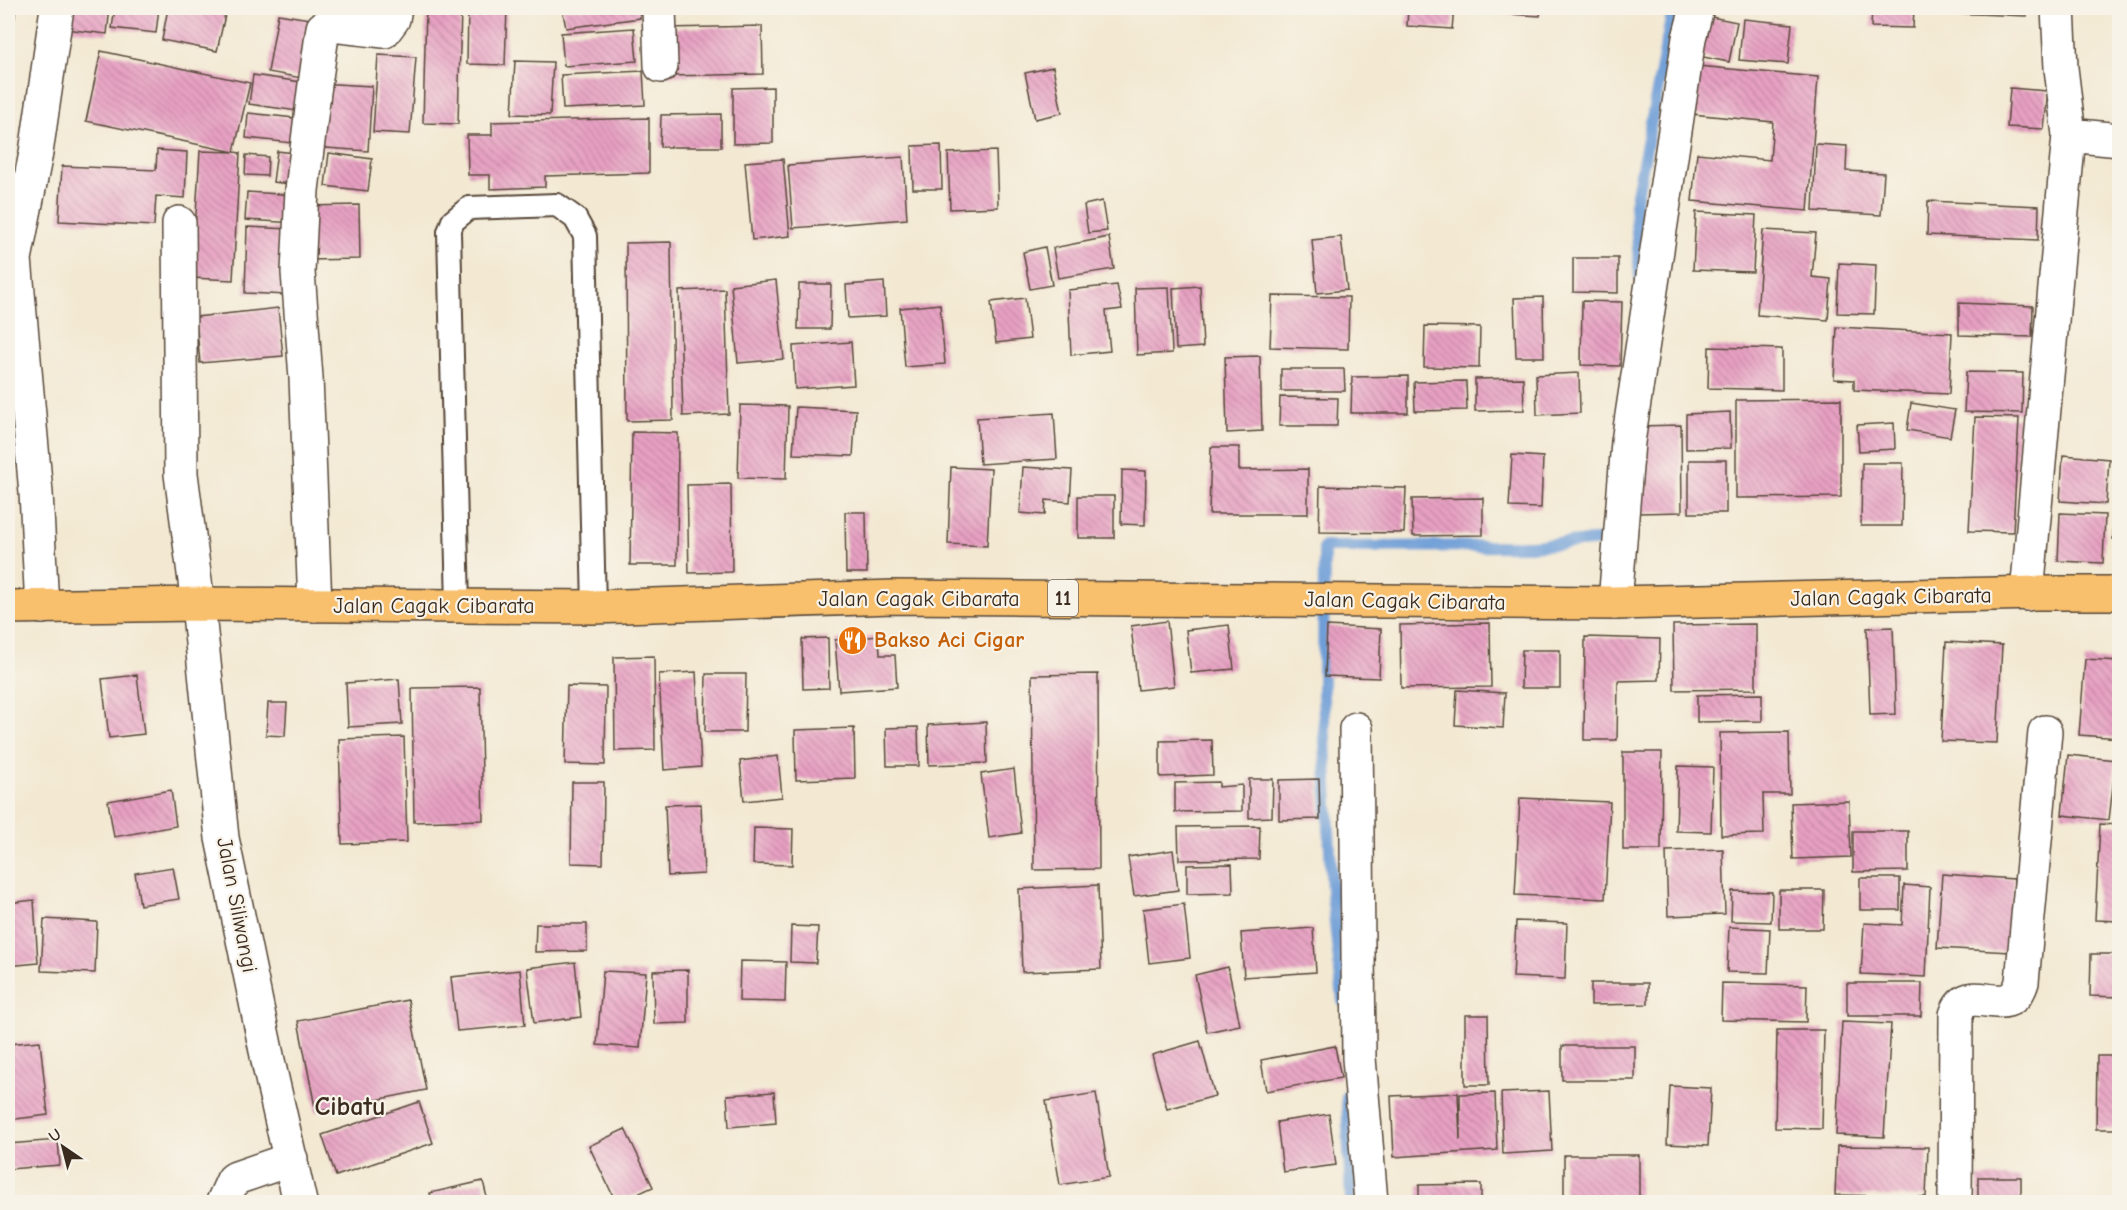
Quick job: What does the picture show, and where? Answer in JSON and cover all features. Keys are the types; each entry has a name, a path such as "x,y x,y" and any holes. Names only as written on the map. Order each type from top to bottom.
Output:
{"highway":[{"name":"Jalan Cagak Cibarata","path":"8,607 198,604 594,607 893,597 1615,603 2120,593"}],"street":[{"path":"42,607 36,493 15,259 36,153 57,8"},
{"path":"315,605 306,378 298,272 302,190 314,92 323,28 332,25 384,31 393,19 395,8"},
{"path":"659,8 661,66"},
{"path":"1615,603 1628,442 1689,38 1697,8"},
{"path":"2028,594 2069,135 2061,68 2058,8"},
{"path":"2069,135 2120,140"},
{"name":"Jalan Siliwangi","path":"179,223 181,474 198,604 222,838 300,1203"},
{"path":"1356,729 1359,1058 1371,1203"},
{"path":"1955,1203 1956,1015 1959,1006 1964,1002 1974,999 2008,1001 2019,990 2045,732"},
{"path":"223,1203 230,1185 236,1178 291,1160"}],"lane":[{"path":"458,606 449,232 453,221 469,208 557,205 576,218 585,236 594,607"}],"building":[{"path":"8,8 16,8 12,36 8,36"},
{"path":"68,8 110,8 107,34 65,29"},
{"path":"115,8 159,8 156,33 112,28"},
{"path":"168,8 189,8 225,15 217,51 162,40"},
{"path":"426,8 461,8 458,124 423,123"},
{"path":"468,8 507,8 505,65 467,64"},
{"path":"562,8 639,8 640,18 566,28"},
{"path":"1408,8 1454,8 1452,29 1407,26"},
{"path":"1494,8 1541,8 1540,16 1494,13"},
{"path":"1872,8 1914,8 1913,28 1871,27"},
{"path":"1925,8 2027,8 2027,16 1924,12"},
{"path":"278,14 323,21 313,80 268,72"},
{"path":"1706,16 1737,22 1729,62 1698,56"},
{"path":"1743,19 1792,24 1788,64 1739,60"},
{"path":"762,26 763,74 668,76 667,28"},
{"path":"634,28 637,61 564,66 561,33"},
{"path":"8,41 12,42 9,65 8,65"},
{"path":"101,51 250,83 234,152 86,121"},
{"path":"378,55 416,57 410,134 373,132"},
{"path":"515,61 553,62 550,115 512,114"},
{"path":"1698,66 1818,77 1808,211 1692,201 1697,153 1770,160 1773,122 1692,114"},
{"path":"1053,67 1062,113 1035,119 1025,73"},
{"path":"643,71 645,105 563,109 561,75"},
{"path":"253,75 308,83 304,112 249,104"},
{"path":"317,83 372,86 368,151 312,147"},
{"path":"773,87 773,143 733,144 733,88"},
{"path":"2010,88 2048,91 2044,129 2007,127"},
{"path":"248,113 304,119 301,144 246,138"},
{"path":"721,114 721,147 660,147 661,115"},
{"path":"649,118 649,173 545,176 545,187 490,189 490,175 468,175 467,135 492,135 492,122"},
{"path":"1816,144 1847,146 1846,171 1884,173 1881,215 1813,211"},
{"path":"941,145 942,189 913,189 912,146"},
{"path":"157,150 187,152 185,198 156,196 154,226 59,221 62,166 156,170"},
{"path":"200,151 240,153 233,280 192,278"},
{"path":"277,151 303,154 299,185 273,182"},
{"path":"996,151 998,207 950,209 948,153"},
{"path":"329,153 372,159 368,191 325,186"},
{"path":"246,155 268,157 267,176 245,175"},
{"path":"903,157 907,219 793,228 788,165"},
{"path":"783,159 790,236 752,240 745,162"},
{"path":"247,192 296,195 295,223 245,220"},
{"path":"1102,201 1107,231 1088,233 1084,205"},
{"path":"1928,201 2039,206 2038,240 1927,235"},
{"path":"359,205 360,259 307,260 306,206"},
{"path":"1696,212 1756,215 1753,272 1693,270"},
{"path":"247,227 290,229 287,295 245,293"},
{"path":"1763,230 1816,233 1812,277 1831,279 1828,320 1757,315"},
{"path":"1109,237 1114,269 1058,278 1053,248"},
{"path":"1341,237 1347,290 1317,293 1312,240"},
{"path":"671,242 673,420 627,421 626,243"},
{"path":"1045,247 1052,285 1030,289 1023,252"},
{"path":"1573,258 1618,258 1618,293 1573,292"},
{"path":"1839,263 1876,265 1874,314 1837,313"},
{"path":"776,280 784,359 738,363 731,285"},
{"path":"884,282 886,316 848,318 846,285"},
{"path":"799,284 831,284 830,329 798,329"},
{"path":"1117,285 1122,309 1106,311 1110,351 1071,355 1068,290"},
{"path":"1200,286 1203,347 1176,349 1173,288"},
{"path":"1169,287 1172,353 1137,355 1135,288"},
{"path":"725,289 729,414 683,416 679,291"},
{"path":"1272,296 1349,297 1348,349 1270,347"},
{"path":"1543,297 1544,357 1516,357 1514,298"},
{"path":"1025,298 1030,339 996,343 991,302"},
{"path":"1582,301 1622,302 1620,366 1581,365"},
{"path":"1959,303 2033,306 2032,337 1959,335"},
{"path":"940,304 945,364 905,367 900,308"},
{"path":"278,308 283,356 200,363 196,317"},
{"path":"1425,326 1480,327 1479,368 1424,367"},
{"path":"1837,327 1952,333 1949,394 1854,390 1854,380 1834,379"},
{"path":"851,342 854,385 795,389 793,346"},
{"path":"1709,347 1782,349 1782,390 1708,388"},
{"path":"1260,356 1262,431 1227,433 1225,357"},
{"path":"1281,369 1344,369 1345,391 1281,391"},
{"path":"1966,372 2023,373 2022,413 1964,412"},
{"path":"1579,373 1580,413 1537,415 1536,375"},
{"path":"1408,376 1408,413 1351,413 1352,377"},
{"path":"1523,378 1524,410 1475,411 1475,379"},
{"path":"1466,381 1467,410 1415,411 1414,382"},
{"path":"1280,397 1338,398 1337,426 1279,426"},
{"path":"1841,399 1841,497 1736,498 1736,400"},
{"path":"1911,403 1955,410 1950,437 1907,430"},
{"path":"740,405 788,406 786,479 738,478"},
{"path":"796,407 856,410 853,456 793,454"},
{"path":"1730,412 1731,448 1686,449 1686,414"},
{"path":"1054,413 1057,459 980,464 977,418"},
{"path":"8,415 11,415 9,480 8,480"},
{"path":"1975,417 2019,418 2013,532 1969,531"},
{"path":"1894,423 1895,449 1859,451 1857,425"},
{"path":"1681,425 1682,512 1639,513 1638,426"},
{"path":"632,432 678,433 677,565 630,565"},
{"path":"1211,447 1239,447 1239,470 1308,469 1308,514 1209,514"},
{"path":"1512,455 1543,457 1541,508 1509,507"},
{"path":"2063,455 2109,459 2106,504 2060,501"},
{"path":"1689,460 1726,460 1726,513 1689,513"},
{"path":"1862,463 1903,463 1902,526 1861,526"},
{"path":"951,467 991,469 987,546 948,544"},
{"path":"1023,467 1072,470 1070,502 1046,500 1045,515 1020,513"},
{"path":"1122,470 1146,471 1145,525 1121,524"},
{"path":"731,484 732,572 689,573 687,485"},
{"path":"2116,485 2120,485 2120,539 2113,539"},
{"path":"1320,486 1406,488 1404,533 1319,532"},
{"path":"1078,496 1114,496 1114,538 1078,538"},
{"path":"1483,498 1483,535 1413,536 1412,499"},
{"path":"845,512 866,512 867,573 846,573"},
{"path":"2060,513 2105,515 2103,563 2058,561"},
{"path":"1167,621 1174,686 1138,690 1131,626"},
{"path":"1490,623 1491,687 1401,688 1400,625"},
{"path":"1756,624 1756,689 1674,690 1673,625"},
{"path":"1229,625 1234,669 1191,673 1186,630"},
{"path":"1327,626 1381,629 1379,678 1325,676"},
{"path":"1893,627 1896,714 1870,715 1867,628"},
{"path":"879,636 880,655 895,655 897,687 839,691 835,640"},
{"path":"1585,637 1660,639 1659,680 1618,681 1617,740 1584,740"},
{"path":"828,638 829,688 803,689 802,639"},
{"path":"1946,642 2002,645 1997,743 1941,741"},
{"path":"1522,650 1560,650 1560,688 1521,688"},
{"path":"654,656 655,750 615,751 614,657"},
{"path":"2085,659 2120,661 2120,738 2079,735"},
{"path":"696,672 701,767 664,770 659,674"},
{"path":"706,674 746,674 745,732 705,732"},
{"path":"1098,674 1099,869 1034,870 1032,675"},
{"path":"137,675 144,734 109,738 102,679"},
{"path":"399,679 402,724 348,727 346,683"},
{"path":"567,686 606,687 605,765 565,764"},
{"path":"480,687 483,820 414,822 412,688"},
{"path":"1457,690 1505,693 1503,728 1455,725"},
{"path":"1762,694 1762,721 1697,722 1697,695"},
{"path":"268,703 287,703 285,736 266,735"},
{"path":"986,722 987,763 929,765 928,725"},
{"path":"918,727 919,766 887,766 886,728"},
{"path":"854,728 855,778 796,780 795,730"},
{"path":"1789,732 1790,794 1763,794 1764,834 1721,835 1720,733"},
{"path":"404,737 407,842 342,844 339,739"},
{"path":"1212,740 1213,775 1160,777 1160,741"},
{"path":"1623,752 1662,752 1661,850 1623,850"},
{"path":"2068,755 2116,760 2109,820 2062,815"},
{"path":"778,756 782,797 744,801 740,761"},
{"path":"1678,766 1713,767 1711,832 1676,831"},
{"path":"1014,769 1021,833 989,838 981,774"},
{"path":"1249,779 1273,779 1272,817 1249,818"},
{"path":"1319,779 1320,819 1279,820 1279,780"},
{"path":"572,782 604,782 603,864 571,863"},
{"path":"1219,782 1219,787 1242,785 1242,811 1175,812 1175,783"},
{"path":"171,790 176,826 114,837 108,801"},
{"path":"1520,798 1610,802 1605,899 1515,895"},
{"path":"1849,801 1851,857 1793,859 1791,803"},
{"path":"701,804 704,874 668,876 665,805"},
{"path":"2100,824 2120,825 2120,921 2095,920"},
{"path":"1260,826 1259,859 1179,860 1178,827"},
{"path":"754,828 793,829 792,865 753,864"},
{"path":"1853,831 1908,831 1908,871 1853,872"},
{"path":"1723,849 1725,914 1668,916 1666,851"},
{"path":"1173,850 1178,890 1134,896 1128,857"},
{"path":"1232,864 1233,893 1187,894 1187,865"},
{"path":"173,867 179,899 140,905 135,873"},
{"path":"1942,874 2014,879 2010,952 1937,948"},
{"path":"1860,878 1900,878 1900,910 1860,910"},
{"path":"1098,885 1101,969 1022,972 1019,889"},
{"path":"1904,885 1930,887 1926,977 1861,974 1864,923 1902,925"},
{"path":"1779,890 1824,890 1823,929 1779,929"},
{"path":"1732,891 1772,892 1771,922 1731,921"},
{"path":"34,900 38,963 8,966 8,903"},
{"path":"1184,904 1190,958 1149,963 1143,909"},
{"path":"44,919 97,922 95,973 41,971"},
{"path":"1516,921 1567,923 1565,979 1513,977"},
{"path":"536,924 587,924 587,951 535,952"},
{"path":"791,926 818,927 816,963 790,962"},
{"path":"1729,927 1770,929 1768,973 1727,972"},
{"path":"1313,928 1316,972 1244,977 1241,933"},
{"path":"2091,954 2120,954 2120,997 2090,996"},
{"path":"740,961 786,962 785,1002 739,1001"},
{"path":"575,962 581,1017 534,1023 527,968"},
{"path":"1228,967 1240,1025 1207,1032 1195,975"},
{"path":"520,970 525,1025 457,1031 451,977"},
{"path":"688,970 688,1023 654,1024 653,971"},
{"path":"603,971 646,973 640,1048 597,1045"},
{"path":"1591,983 1648,983 1648,1004 1591,1005"},
{"path":"1722,983 1807,985 1806,1022 1721,1020"},
{"path":"1847,983 1922,983 1921,1016 1847,1016"},
{"path":"408,1000 426,1090 316,1112 298,1021"},
{"path":"1465,1015 1488,1015 1489,1085 1465,1085"},
{"path":"1842,1022 1891,1024 1884,1137 1836,1135"},
{"path":"1777,1030 1824,1030 1822,1129 1775,1128"},
{"path":"40,1041 48,1115 8,1120 8,1044"},
{"path":"1200,1041 1215,1096 1167,1109 1152,1055"},
{"path":"1335,1046 1341,1078 1266,1091 1261,1060"},
{"path":"1562,1046 1635,1046 1635,1080 1562,1080"},
{"path":"2097,1056 2120,1056 2120,1129 2096,1129"},
{"path":"1670,1086 1711,1088 1708,1146 1667,1144"},
{"path":"1549,1091 1552,1151 1503,1154 1501,1093"},
{"path":"774,1092 776,1123 729,1127 727,1095"},
{"path":"1096,1093 1109,1177 1060,1185 1046,1101"},
{"path":"1458,1093 1460,1140 1460,1094 1495,1093 1497,1150 1394,1157 1391,1096"},
{"path":"419,1102 433,1143 336,1176 322,1135"},
{"path":"1329,1114 1336,1165 1283,1172 1277,1122"},
{"path":"625,1129 653,1187 616,1202 589,1146"},
{"path":"58,1140 60,1165 9,1169 8,1144"},
{"path":"1837,1146 1928,1147 1926,1197 1835,1195"},
{"path":"1564,1155 1639,1155 1639,1201 1564,1201"},
{"path":"1978,1177 2021,1177 2021,1202 1978,1202"},
{"path":"483,1181 488,1202 432,1202 430,1193"},
{"path":"1481,1184 1481,1202 1419,1202 1419,1185"}],"waterway":[{"path":"1640,277 1635,205 1673,9 1696,8"},
{"path":"1343,1001 1332,894 1323,696 1324,547 1530,546 1605,540 1607,526"},
{"path":"1347,1096 1351,1202"}],"place":[{"name":"Bakso Aci Cigar","path":"853,640"}],"district":[{"name":"Cibatu","path":"350,1107"}]}
